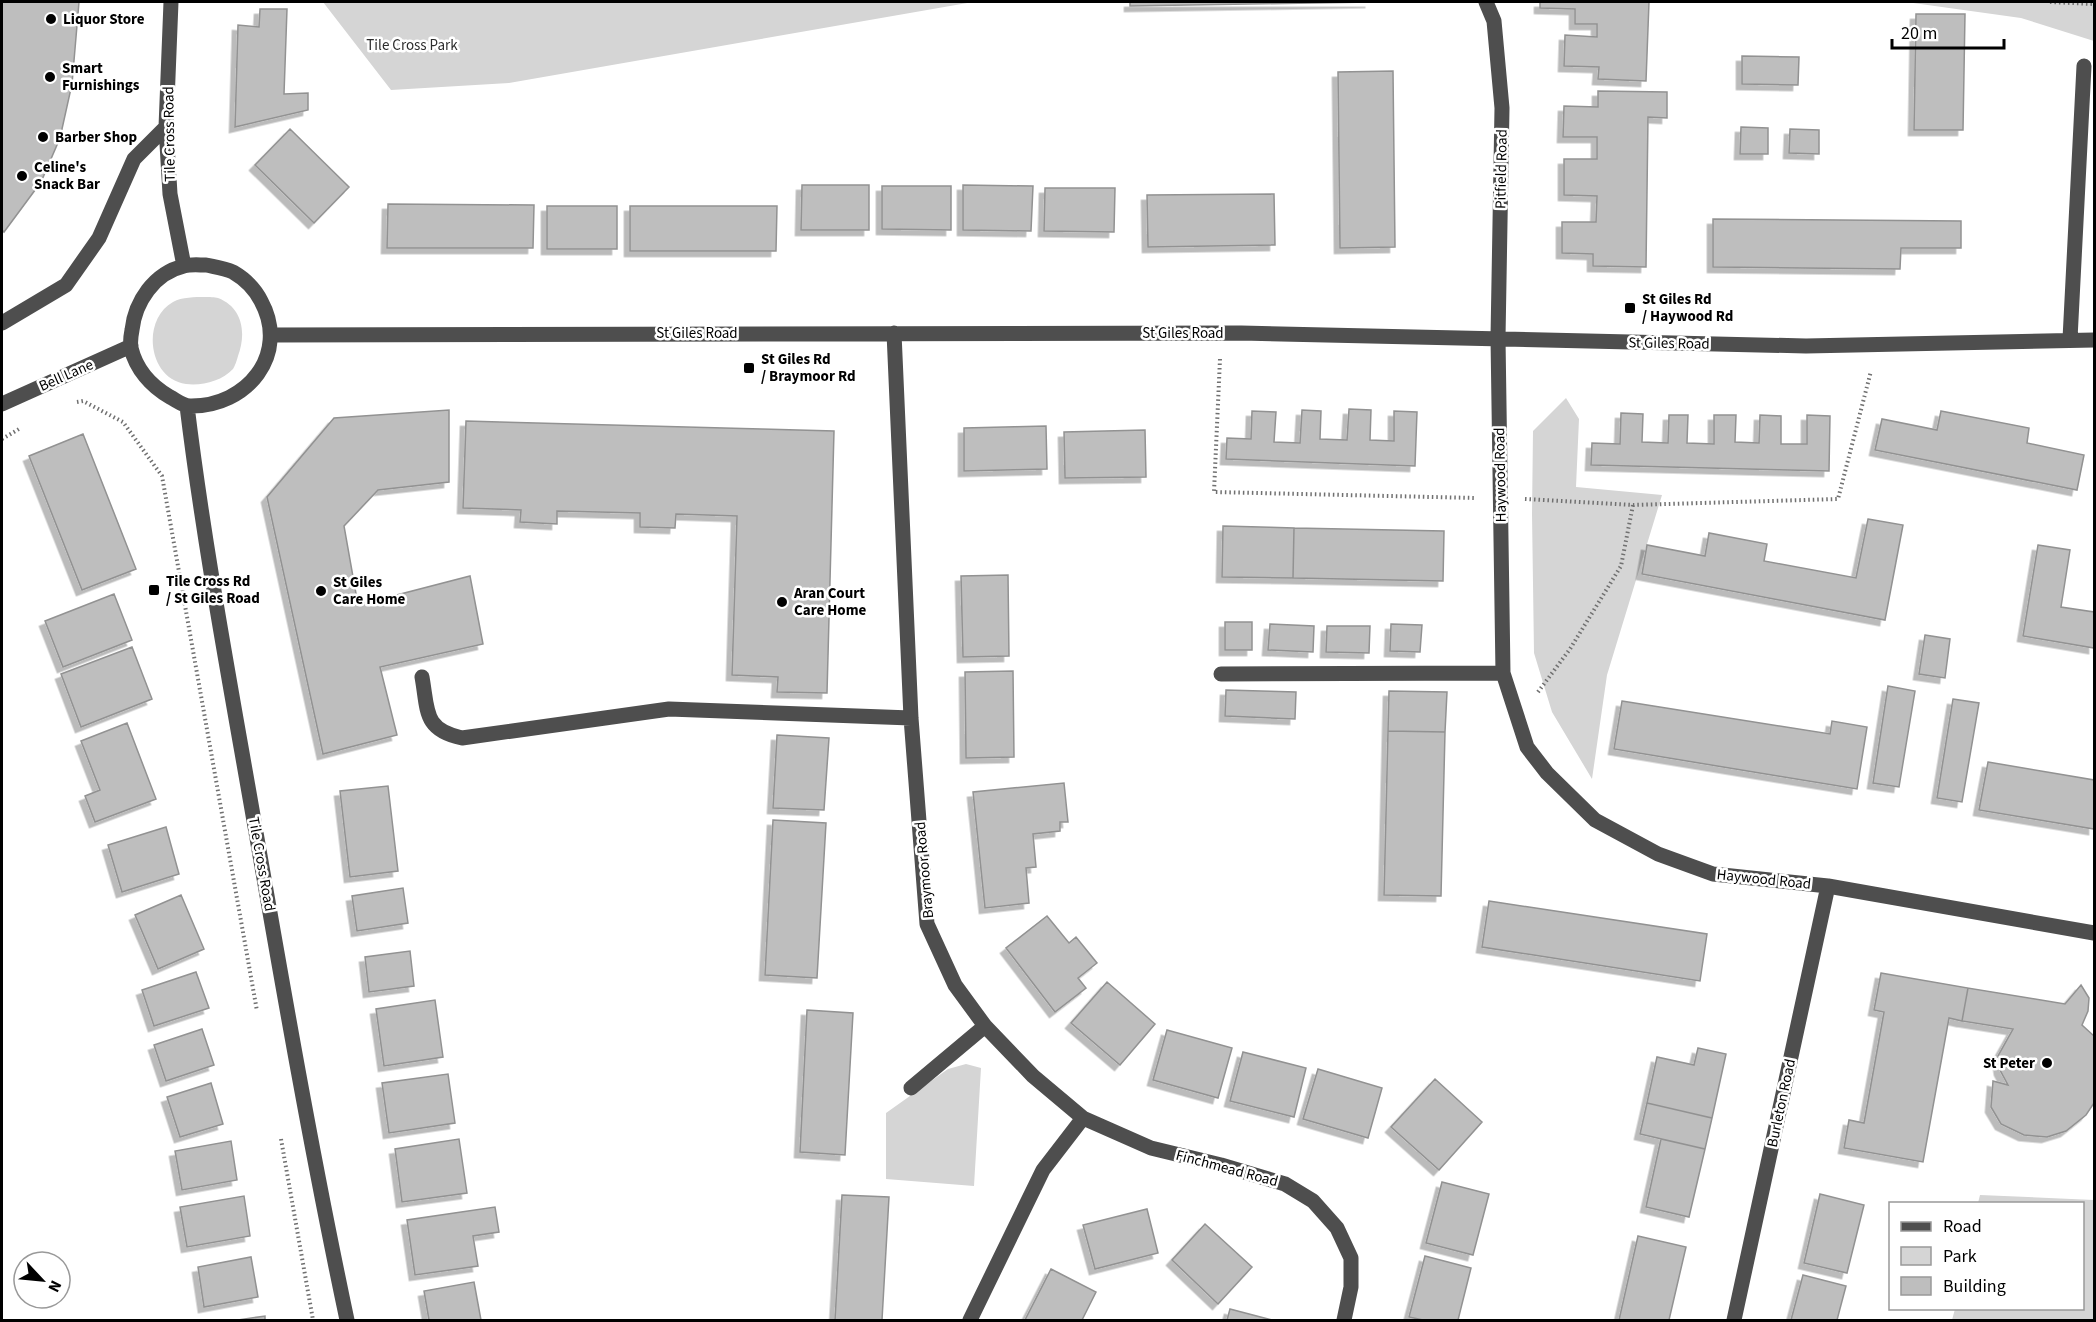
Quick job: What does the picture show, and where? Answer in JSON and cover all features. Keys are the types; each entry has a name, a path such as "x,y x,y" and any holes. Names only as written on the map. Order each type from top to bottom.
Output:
{"street":[{"name":"Tile Cross Road","path":"171,2 166,127 170,194 184,266"},
{"name":"Pitfield Road","path":"1486,2 1494,21 1502,108 1498,338"},
{"path":"2070,339 2084,66"},
{"path":"2,323 66,285 99,238 134,159 166,127"},
{"path":"206,265 223,268 244,280 256,291 268,313 271,334 269,352 262,369 249,385 234,397 221,402 187,406 159,391 141,372 131,346 134,316 144,294 163,276 184,266 206,265"},
{"name":"Braymoor Road","path":"894,333 911,718 927,924 955,985 985,1026 1033,1076 1083,1118"},
{"name":"St Giles Road","path":"271,334 1221,333 1806,346 2094,340"},
{"name":"Haywood Road","path":"1498,338 1503,673 1527,747 1563,789 1595,820 1658,854 1713,874 1828,886 2094,933"},
{"name":"Bell Lane","path":"2,404 131,346"},
{"name":"Tile Cross Road","path":"187,406 225,653 317,1176 347,1320"},
{"path":"1221,674 1503,673"},
{"path":"422,677 430,719 436,729 447,735 462,738 669,709 911,718"},
{"name":"Burleton Road","path":"1734,1320 1828,886"},
{"path":"911,1088 985,1026"},
{"path":"970,1320 1043,1170 1083,1118"},
{"name":"Finchmead Road","path":"1083,1118 1150,1149 1221,1165 1285,1184 1313,1201 1337,1228 1351,1258 1351,1287 1344,1320"}],"path":[{"path":"2050,2 2094,4"},
{"path":"1221,333 1214,492 1500,498 1633,505 1838,499 1878,344"},
{"path":"72,403 83,401 123,422 162,476 258,1016"},
{"path":"2,439 22,427"},
{"path":"1518,718 1570,649 1621,566 1633,505"},
{"path":"279,1132 313,1320"}],"green space":[{"name":"Tile Cross Park","path":"323,2 973,2 509,83 391,90"},
{"path":"1906,2 2094,2 2094,41 2021,18"},
{"path":"184,298 218,298 233,308 238,315 242,331 241,348 233,369 223,377 205,383 186,384 173,380 163,372 153,348 153,335 156,322 163,310 173,302"},
{"path":"1566,398 1579,419 1576,487 1662,495 1607,675 1592,779 1552,712 1534,653 1533,431"},
{"path":"966,1064 981,1068 974,1186 886,1179 886,1113 948,1069"},
{"path":"1980,1195 2094,1200 2094,1320 1952,1320 1955,1310 2084,1310 2084,1202 1978,1202"}],"building":[{"path":"2,2 79,2 72,84 60,138 41,182 4,232 2,230"},
{"path":"1130,2 1371,2 1130,6"},
{"path":"1540,2 1649,2 1646,81 1598,79 1599,67 1564,66 1565,35 1597,37 1597,24 1575,24 1575,9 1540,8"},
{"path":"260,9 287,9 284,94 308,93 308,110 235,127 238,25 259,27"},
{"path":"1916,14 1965,14 1963,130 1914,130"},
{"path":"1742,56 1799,57 1798,85 1742,84"},
{"path":"1393,71 1395,247 1340,248 1338,72"},
{"path":"1598,91 1667,92 1667,118 1648,117 1646,267 1593,266 1593,254 1562,253 1562,222 1596,222 1597,196 1564,195 1564,159 1597,159 1597,137 1563,137 1564,106 1598,107"},
{"path":"1741,127 1768,128 1768,154 1740,154"},
{"path":"290,129 349,187 314,223 255,165"},
{"path":"1790,129 1819,130 1819,154 1789,153"},
{"path":"802,185 869,185 869,230 801,230"},
{"path":"963,185 1033,186 1031,231 963,230"},
{"path":"882,186 951,186 951,230 882,229"},
{"path":"1045,188 1115,188 1114,232 1044,231"},
{"path":"1274,194 1275,245 1148,247 1147,195"},
{"path":"388,204 534,205 533,248 387,248"},
{"path":"547,206 617,206 617,249 547,249"},
{"path":"630,206 777,206 776,251 630,251"},
{"path":"1713,219 1961,221 1961,248 1901,248 1900,269 1713,267"},
{"path":"1349,409 1371,410 1370,440 1394,441 1394,411 1417,412 1415,466 1226,459 1227,438 1251,439 1252,411 1276,412 1274,442 1300,443 1302,410 1321,411 1320,439 1347,440"},
{"name":"St Giles Care Home","path":"449,410 449,482 378,490 344,526 358,605 470,576 483,644 380,667 397,735 323,754 267,497 334,418"},
{"path":"1941,411 2029,428 2027,443 2084,455 2077,490 1875,450 1882,419 1937,430"},
{"path":"1621,413 1643,414 1642,442 1668,443 1669,415 1688,415 1687,443 1714,444 1714,415 1736,415 1735,442 1759,443 1760,415 1781,416 1781,444 1807,444 1807,415 1830,416 1829,471 1591,465 1592,443 1620,444"},
{"name":"Aran Court Care Home","path":"466,421 834,431 827,693 777,692 778,677 732,675 737,516 676,514 675,528 640,527 640,513 557,511 557,524 520,522 521,510 463,508"},
{"path":"1046,426 1047,469 964,471 964,428"},
{"path":"1145,430 1146,477 1065,478 1064,432"},
{"path":"83,434 136,569 82,590 29,456"},
{"path":"1868,519 1903,525 1885,620 1642,574 1647,545 1705,556 1709,533 1767,544 1764,561 1856,578"},
{"path":"1223,526 1294,528 1293,578 1222,577"},
{"path":"1294,528 1444,531 1443,581 1293,578"},
{"path":"2038,545 2070,550 2061,607 2094,612 2094,648 2023,636"},
{"path":"1008,575 1009,656 963,657 961,576"},
{"path":"114,594 132,640 63,667 45,621"},
{"path":"1225,622 1252,622 1252,650 1225,650"},
{"path":"1270,624 1314,626 1313,652 1268,650"},
{"path":"1391,624 1422,625 1420,652 1390,651"},
{"path":"1327,626 1370,626 1369,653 1326,652"},
{"path":"1925,635 1950,639 1945,678 1919,674"},
{"path":"132,647 152,699 81,727 61,674"},
{"path":"1013,671 1014,757 966,758 965,672"},
{"path":"1888,686 1915,691 1899,787 1873,783"},
{"path":"1226,690 1296,692 1295,719 1225,716"},
{"path":"1389,691 1447,692 1445,732 1388,731"},
{"path":"1953,699 1979,703 1962,802 1937,798"},
{"path":"1622,701 1830,734 1832,721 1867,727 1857,789 1614,749"},
{"path":"127,723 156,799 95,822 85,796 100,790 81,741"},
{"path":"1388,731 1445,732 1441,896 1384,895"},
{"path":"777,735 829,738 824,810 773,808"},
{"path":"1988,762 2094,780 2094,829 1979,810"},
{"path":"1064,783 1068,822 1060,822 1060,831 1033,834 1036,867 1026,868 1029,903 985,908 973,792"},
{"path":"388,786 398,871 350,877 340,791"},
{"path":"773,820 826,823 817,978 765,975"},
{"path":"166,827 179,874 122,892 108,845"},
{"path":"403,888 408,923 357,931 352,896"},
{"path":"181,895 204,949 158,969 135,915"},
{"path":"1489,901 1707,934 1700,981 1482,947"},
{"path":"1047,916 1069,943 1076,937 1097,963 1078,978 1086,988 1055,1012 1006,948"},
{"path":"410,951 414,986 369,992 365,957"},
{"path":"196,972 209,1008 154,1026 142,990"},
{"path":"1881,973 1968,988 1962,1021 1949,1018 1923,1162 1844,1148 1849,1120 1864,1123 1884,1012 1874,1010"},
{"path":"1107,982 1155,1024 1120,1065 1071,1023"},
{"name":"St Peter","path":"2081,985 2089,998 2088,1011 2082,1025 2094,1036 2094,1103 2086,1115 2066,1131 2047,1137 2024,1135 2001,1124 1991,1107 1993,1081 2008,1085 2000,1070 1998,1056 2013,1029 1962,1021 1968,988 2065,1004"},
{"path":"435,1000 443,1057 384,1066 376,1009"},
{"path":"807,1010 853,1013 845,1155 800,1152"},
{"path":"202,1029 214,1065 166,1081 154,1045"},
{"path":"1167,1030 1232,1048 1218,1098 1153,1080"},
{"path":"1698,1048 1726,1054 1712,1118 1647,1103 1657,1057 1694,1065"},
{"path":"1243,1052 1306,1068 1294,1117 1230,1101"},
{"path":"1318,1069 1382,1088 1368,1138 1303,1119"},
{"path":"448,1074 455,1123 389,1133 382,1083"},
{"path":"1435,1079 1482,1122 1439,1170 1391,1127"},
{"path":"211,1083 223,1124 180,1137 167,1097"},
{"path":"1647,1103 1712,1118 1705,1149 1640,1134"},
{"path":"459,1139 467,1193 402,1202 395,1149"},
{"path":"1661,1139 1705,1149 1689,1217 1646,1207"},
{"path":"231,1141 237,1180 182,1190 175,1151"},
{"path":"1442,1182 1489,1194 1473,1255 1426,1243"},
{"path":"1820,1194 1864,1205 1847,1273 1804,1263"},
{"path":"842,1195 889,1197 882,1320 835,1320"},
{"path":"244,1196 250,1236 187,1247 180,1207"},
{"path":"495,1207 499,1232 473,1236 478,1266 415,1275 407,1220"},
{"path":"1147,1209 1158,1253 1095,1269 1083,1225"},
{"path":"1205,1224 1252,1267 1218,1304 1172,1260"},
{"path":"1638,1236 1686,1247 1669,1320 1619,1320"},
{"path":"1425,1256 1471,1268 1458,1320 1423,1320 1409,1317"},
{"path":"251,1257 258,1297 204,1307 198,1267"},
{"path":"1051,1269 1096,1292 1082,1320 1025,1320"},
{"path":"1803,1275 1846,1286 1837,1320 1791,1320"},
{"path":"474,1282 481,1320 429,1320 424,1291"},
{"path":"1230,1309 1272,1320 1227,1320"},
{"path":"265,1316 265,1320 238,1320"}],"place":[{"name":"Liquor Store","path":"51,19"},
{"name":"Smart Furnishings","path":"50,77"},
{"name":"Barber Shop","path":"43,137"},
{"name":"Celine's Snack Bar","path":"22,176"},
{"name":"St Giles Rd / Haywood Rd","path":"1630,308"},
{"name":"St Giles Rd / Braymoor Rd","path":"749,368"},
{"name":"Tile Cross Rd / St Giles Road","path":"154,590"},
{"name":"St Giles Care Home","path":"321,591"},
{"name":"Aran Court Care Home","path":"782,602"},
{"name":"St Peter","path":"2047,1063"}]}
